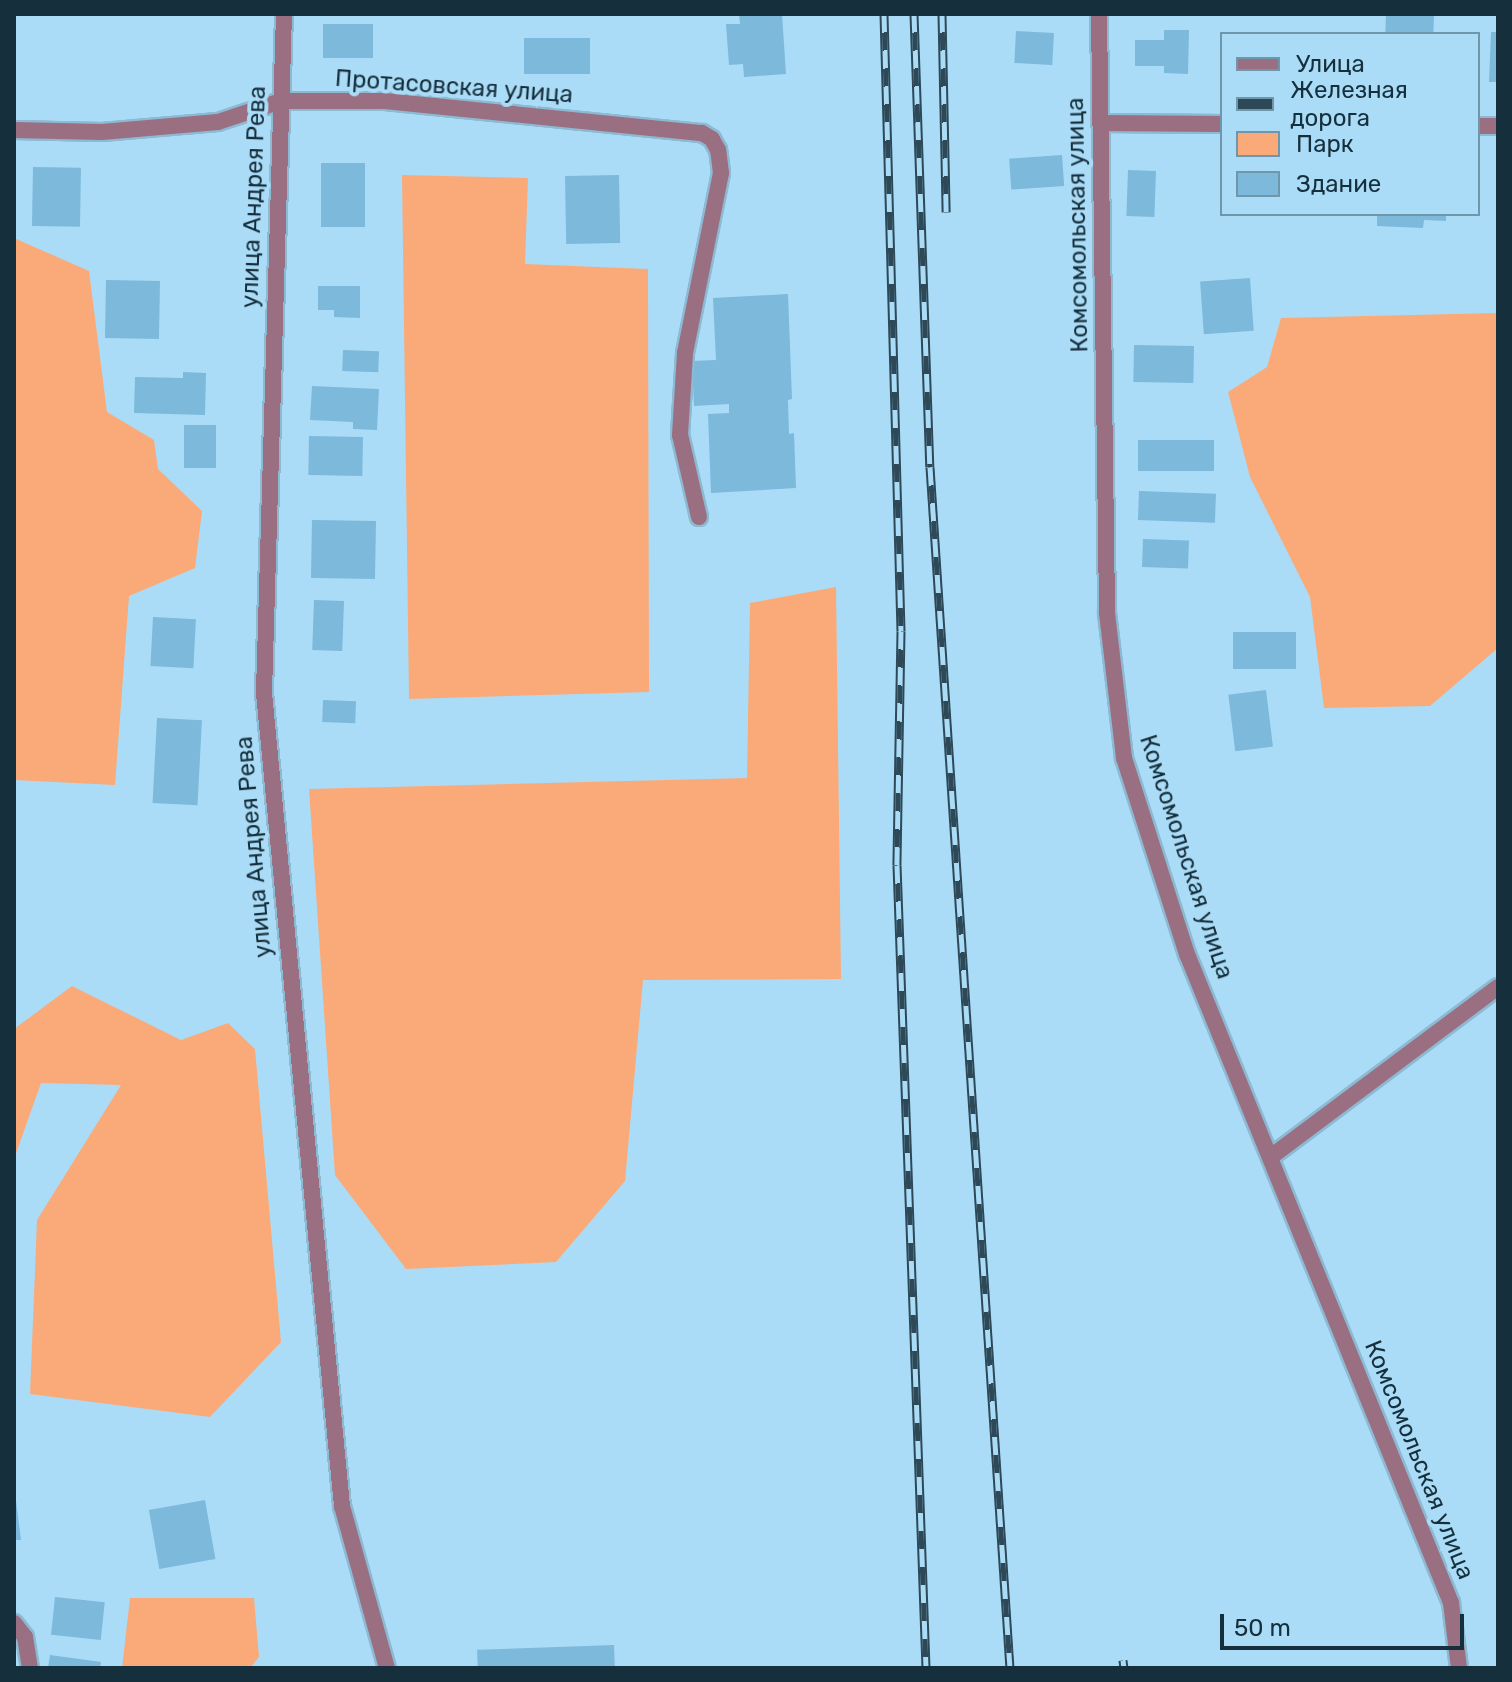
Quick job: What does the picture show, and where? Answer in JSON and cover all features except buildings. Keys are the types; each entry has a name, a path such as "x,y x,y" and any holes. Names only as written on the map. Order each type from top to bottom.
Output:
{"street":[{"name":"улица Андрея Рева","path":"284,14 264,693 342,1506 387,1668"},
{"name":"Комсомольская улица","path":"1099,14 1107,613 1124,758 1187,954 1272,1156 1451,1603 1459,1668"},
{"name":"Протасовская улица","path":"14,130 102,132 218,122 281,101 385,101 702,133 712,139 718,150 721,173 685,353 680,435 699,517"},
{"path":"1101,123 1220,124"},
{"path":"1272,1156 1498,987"},
{"path":"14,1623 25,1637 30,1668"}],"green space":[{"path":"402,175 528,178 525,264 648,269 649,692 409,699"},
{"path":"14,238 89,271 107,412 154,440 158,469 202,511 195,568 129,596 115,785 14,780"},
{"path":"1498,313 1498,648 1430,706 1324,708 1310,597 1250,477 1228,392 1267,367 1281,318"},
{"path":"836,587 841,979 643,980 625,1181 556,1262 406,1269 335,1175 309,789 747,778 750,603"},
{"path":"72,986 181,1040 228,1023 255,1049 281,1342 210,1417 30,1394 37,1220 121,1085 41,1083 14,1159 14,1029"},
{"path":"130,1598 254,1598 259,1657 250,1668 122,1668"}],"railway":[{"path":"884,14 901,631 897,865 926,1668"},
{"path":"914,14 930,467 1010,1668"},
{"path":"942,14 946,212"},
{"path":"1123,1660 1124,1668"}]}
